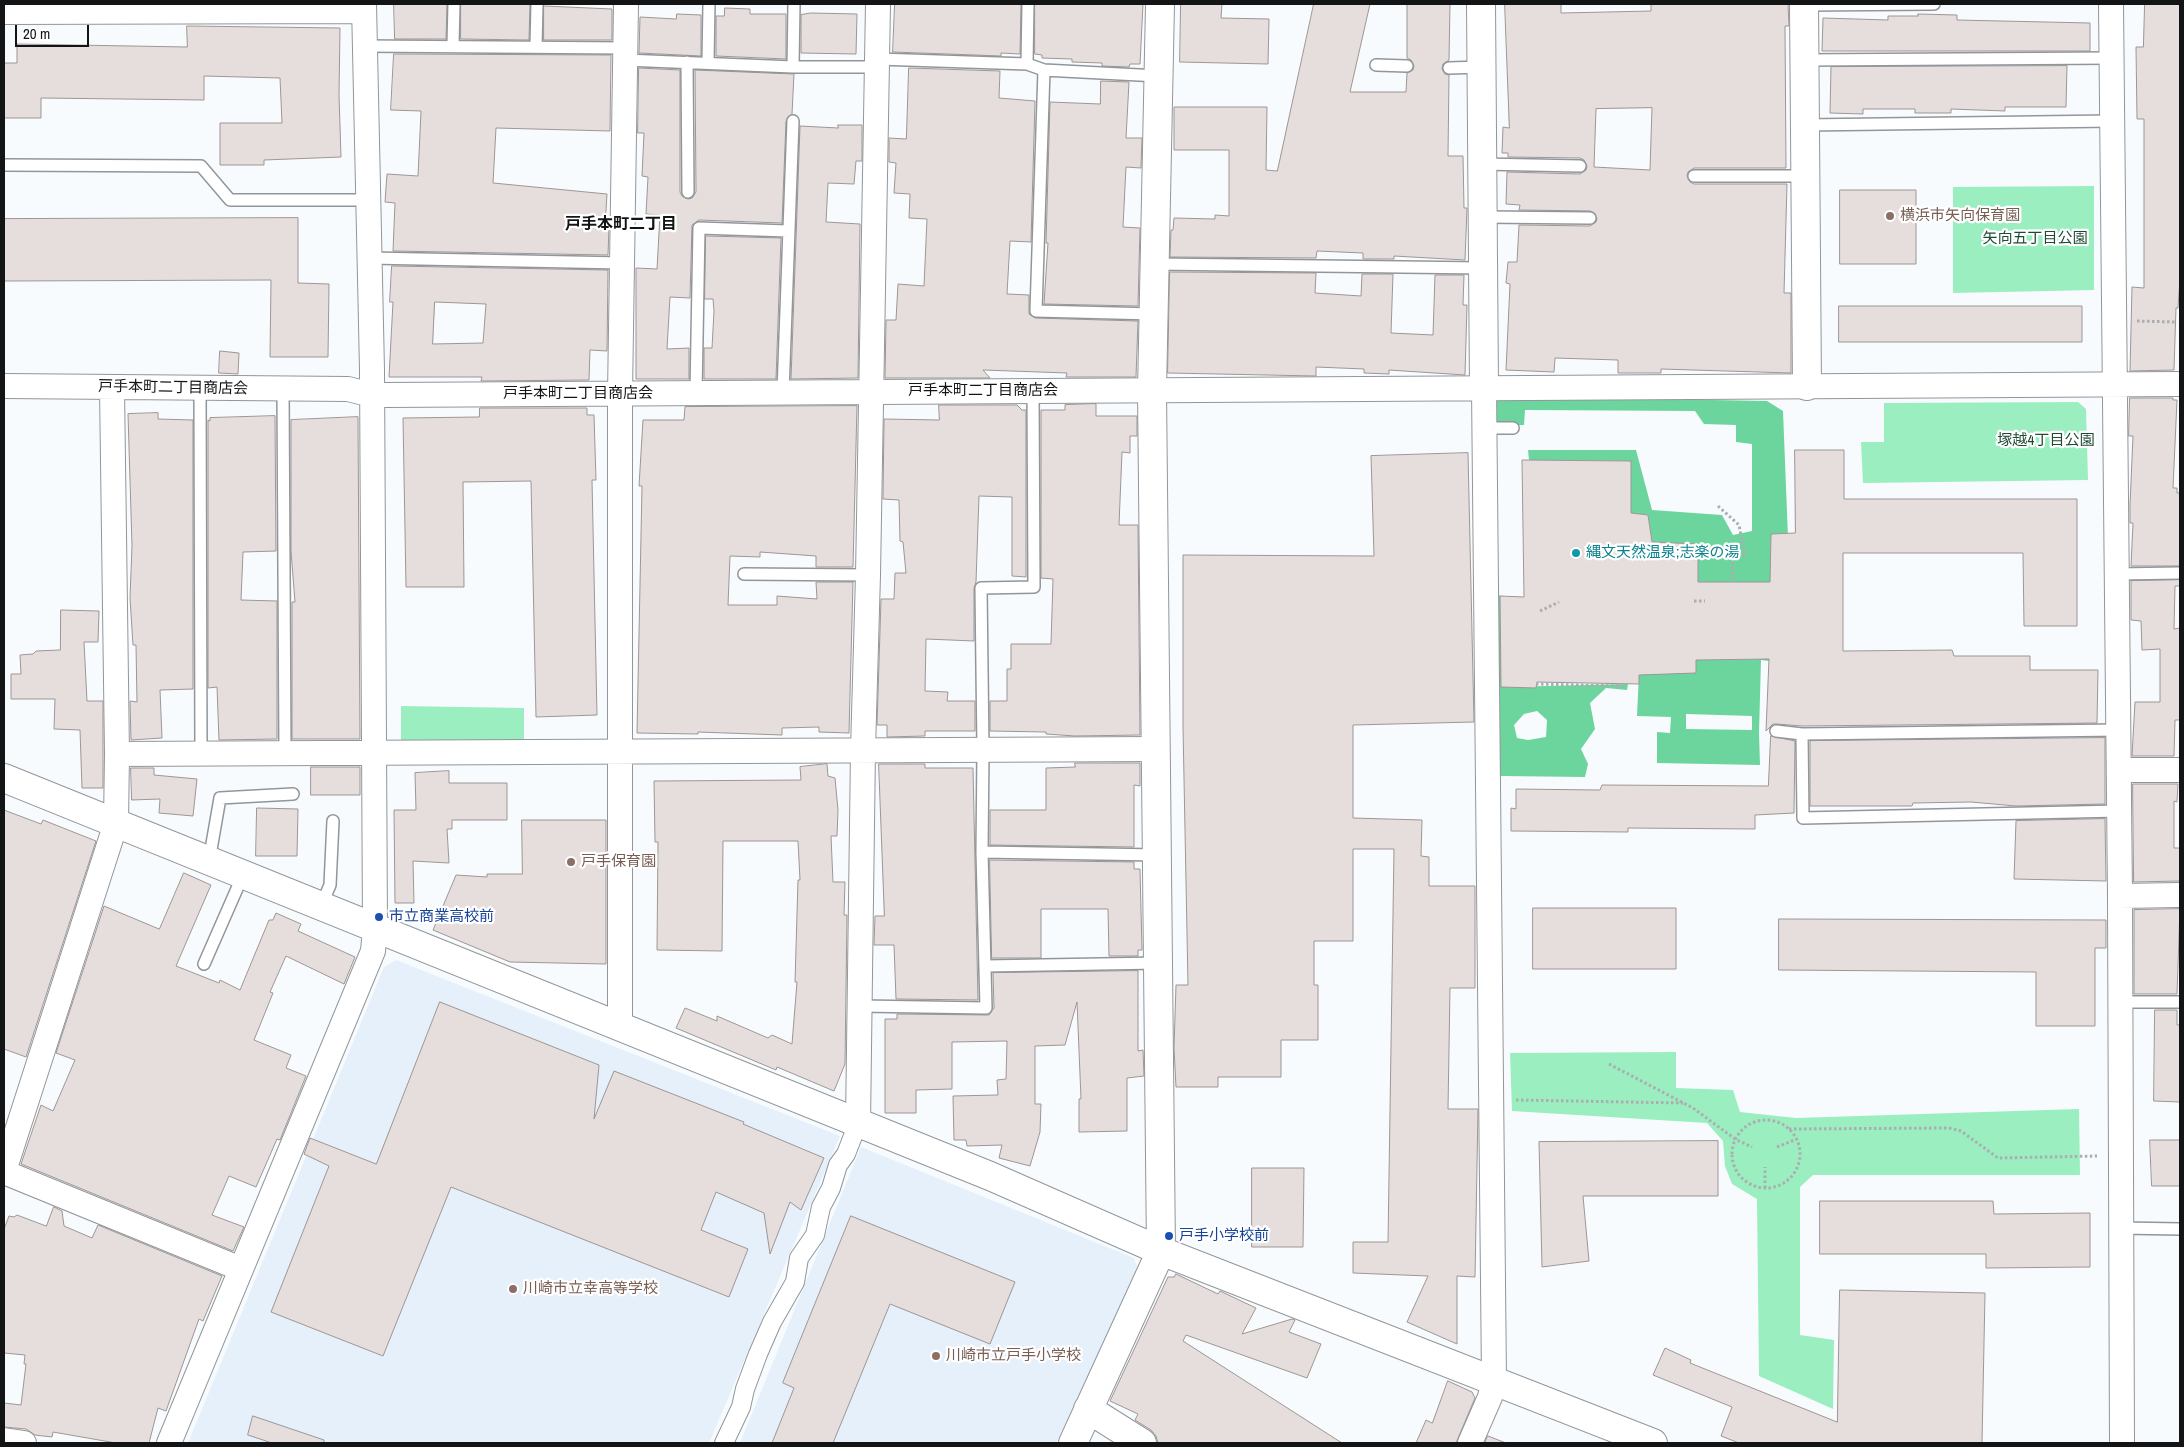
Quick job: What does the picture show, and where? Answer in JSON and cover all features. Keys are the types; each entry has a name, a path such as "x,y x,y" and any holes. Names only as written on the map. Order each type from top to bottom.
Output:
{"street":[{"path":"620,1026 620,394 626,4"},
{"path":"724,1443 741,1407 745,1389 772,1322 795,1282 799,1258 815,1235 821,1207 831,1188 838,1165 846,1154 858,1123 863,750 872,391 878,4"},
{"path":"1073,1443 1161,1251 1152,391 1160,4"},
{"path":"1470,1443 1490,1397 1494,1380 1481,4"},
{"path":"1804,4 1807,386"},
{"path":"2111,4 2120,811 2122,1443"},
{"path":"4,12 58,8 364,7 372,395 375,928 373,951 169,1443"},
{"name":"戸手本町二丁目商店会","path":"4,386 348,389 372,395 1484,388 1719,391 1807,386 2180,384"},
{"path":"112,388 117,754 116,823 4,1171 241,1269"},
{"path":"117,754 1156,749"},
{"path":"2119,770 2180,770"},
{"path":"4,778 990,1176 1161,1251 1494,1380 1635,1440"},
{"path":"2120,896 2180,894"},
{"path":"1088,1409 1142,1443"},
{"path":"4,1440 24,1443"}],"lane":[{"path":"453,45 454,4"},
{"path":"536,47 537,4"},
{"path":"708,62 709,4"},
{"path":"793,67 794,4"},
{"path":"1027,64 1028,4"},
{"path":"1804,4 1934,4"},
{"path":"364,46 453,45 536,47 625,54 686,62 793,67 878,63 1027,64 1044,70 1158,76"},
{"path":"1805,60 2112,58"},
{"path":"686,62 688,192"},
{"path":"1376,65 1407,66"},
{"path":"1449,68 1481,67"},
{"path":"1044,70 1036,311 1154,314"},
{"path":"783,392 793,121"},
{"path":"1805,125 2112,121"},
{"path":"1482,164 1580,166"},
{"path":"4,165 201,166 230,200 368,200"},
{"path":"1694,176 1806,176"},
{"path":"1483,217 1590,218"},
{"path":"696,393 699,228 788,231"},
{"path":"370,258 622,263"},
{"path":"1155,264 1483,268"},
{"path":"200,389 201,754"},
{"path":"284,389 285,753"},
{"path":"861,1006 986,1008 982,852 981,588 1034,587 1033,390"},
{"path":"1484,428 1513,428"},
{"path":"2117,574 2180,573"},
{"path":"744,574 868,575"},
{"path":"1776,731 1802,734 2119,730"},
{"path":"1802,734 1803,818 2120,811"},
{"path":"209,861 220,798 293,794"},
{"path":"321,906 330,885 333,821"},
{"path":"982,852 1158,855"},
{"path":"204,964 243,875"},
{"path":"986,966 1158,963"},
{"path":"2120,1002 2180,1002"},
{"path":"2121,1228 2180,1229"}],"path":[{"path":"2114,321 2176,322"},
{"path":"1698,553 1745,556 1739,525 1718,506"},
{"path":"1732,555 1733,582"},
{"path":"1694,601 1706,601"},
{"path":"1540,611 1559,602"},
{"path":"1536,684 1624,686"},
{"path":"1609,1064 1683,1102 1735,1139 1752,1147"},
{"path":"1506,1100 1683,1102"},
{"path":"1766,1119 1777,1121 1790,1129 1797,1139 1801,1157 1798,1168 1791,1178 1781,1185 1765,1188 1748,1184 1734,1167 1732,1156 1735,1139 1745,1127 1755,1121 1766,1119"},
{"path":"1790,1129 1949,1128 1961,1132 1998,1158 2103,1156"},
{"path":"1777,1148 1797,1139"},
{"path":"1765,1167 1765,1188"}],"shaded area":[{"name":"川崎市立幸高等学校","path":"396,960 840,1136 709,1443 188,1443 384,967"},
{"name":"川崎市立戸手小学校","path":"861,1147 1134,1258 1138,1270 1056,1443 740,1443"}],"green space":[{"name":"矢向五丁目公園","path":"2094,186 2094,290 1953,293 1953,187"},
{"path":"1494,396 1767,401 1783,411 1793,664 1761,660 1760,765 1657,763 1657,732 1670,733 1671,717 1637,716 1639,673 1696,673 1696,660 1761,659 1760,582 1706,582 1697,585 1698,545 1652,542 1648,515 1631,513 1631,461 1529,460 1528,450 1636,450 1652,510 1722,515 1733,535 1752,531 1752,444 1736,442 1736,425 1704,424 1695,411 1525,410 1524,425 1492,425","holes":["1686,714 1752,716 1752,730 1686,729"]},
{"name":"塚越4丁目公園","path":"2078,402 2086,409 2088,480 1863,483 1861,442 1884,442 1884,403"},
{"path":"1493,594 1502,596 1506,620 1504,687 1628,684 1627,690 1606,688 1590,703 1595,729 1581,749 1588,764 1585,777 1501,776 1494,768","holes":["1537,711 1547,720 1546,737 1528,740 1517,738 1514,725 1524,714"]},
{"path":"401,706 524,708 524,740 401,742"},
{"path":"1676,1052 1676,1088 1733,1090 1740,1112 1796,1118 2079,1109 2080,1175 1813,1175 1800,1187 1800,1335 1834,1340 1833,1409 1759,1376 1757,1199 1732,1184 1725,1166 1723,1141 1707,1123 1512,1111 1510,1053"}],"building":[{"path":"394,4 447,4 446,39 395,39"},
{"path":"461,4 530,4 529,40 461,39"},
{"path":"895,4 1021,4 1020,54 1001,53 1001,56 893,52"},
{"path":"1035,4 1143,4 1140,64 1130,64 1129,67 1102,66 1102,63 1042,58 1042,55 1035,54"},
{"path":"1181,4 1222,4 1221,18 1269,19 1268,64 1180,62"},
{"path":"1314,4 1370,4 1350,92 1406,92 1407,73 1413,70 1414,66 1411,60 1407,58 1407,4 1450,4 1449,60 1443,64 1442,69 1445,74 1449,75 1448,156 1463,156 1464,208 1467,208 1465,260 1394,256 1394,259 1363,259 1363,253 1317,251 1316,258 1170,257 1171,230 1173,230 1174,218 1215,219 1215,215 1229,216 1229,150 1174,150 1174,107 1267,107 1266,170 1277,171"},
{"path":"1505,4 1561,4 1561,13 1651,11 1651,4 1788,4 1789,26 1785,26 1786,168 1694,168 1688,172 1687,176 1690,182 1694,184 1787,184 1784,293 1791,293 1791,373 1661,369 1661,373 1618,373 1618,360 1555,358 1554,372 1506,370 1510,284 1506,283 1508,262 1517,262 1519,225 1590,226 1596,222 1597,218 1591,211 1519,210 1520,205 1506,204 1507,172 1580,174 1586,170 1587,166 1584,160 1580,158 1508,157 1508,153 1502,153 1503,127 1509,128","holes":["1652,108 1650,170 1594,167 1596,109"]},
{"path":"2145,4 2180,4 2180,278 2178,308 2176,308 2174,370 2130,371 2132,287 2144,288 2144,119 2137,119 2136,47 2143,47"},
{"path":"544,6 612,9 612,40 544,40"},
{"path":"725,8 750,9 750,14 786,14 786,59 716,56 716,16 724,16"},
{"path":"811,13 857,14 856,54 801,53 801,15"},
{"path":"677,14 701,15 701,56 639,53 640,17 676,19"},
{"path":"1918,14 1957,15 1957,20 2090,23 2090,51 1822,51 1823,18 1888,20 1888,16 1918,16"},
{"path":"187,26 340,28 339,95 341,157 264,160 264,165 220,165 220,123 282,123 280,78 204,76 204,100 41,98 41,118 4,118 4,63 17,63 17,44 187,47"},
{"path":"394,54 611,55 610,131 496,128 493,183 607,194 605,227 609,227 608,255 393,251 395,203 385,202 387,174 418,176 421,111 391,110"},
{"path":"2067,66 2066,107 2005,107 2005,111 1951,109 1951,113 1915,113 1915,109 1863,109 1863,114 1830,113 1831,67"},
{"path":"639,68 680,70 680,192 682,196 688,199 692,198 696,192 695,70 794,74 792,114 786,121 782,223 699,220 692,225 690,298 670,297 667,349 689,348 689,379 636,379 636,268 657,269 660,215 646,214 648,177 642,176 644,133 638,133"},
{"path":"909,68 1000,71 999,98 1035,101 1031,242 1010,241 1007,294 1029,295 1029,314 1035,318 1138,321 1136,377 1066,377 1067,373 983,370 990,378 885,378 886,320 896,320 898,284 924,286 927,219 909,218 910,194 894,193 896,163 889,162 889,138 906,139"},
{"path":"1101,81 1129,82 1126,138 1142,138 1141,168 1126,167 1123,227 1140,228 1138,306 1044,304 1048,243 1046,243 1050,102 1100,104"},
{"path":"838,125 862,125 862,161 856,161 854,184 828,183 826,222 860,224 858,378 791,379 800,126 838,128"},
{"path":"1840,190 1916,190 1916,264 1840,264"},
{"path":"298,218 298,283 329,284 328,357 270,357 271,280 4,281 4,219"},
{"path":"706,236 781,238 776,379 704,379 704,348 712,348 714,311 713,299 705,299"},
{"path":"392,266 608,270 607,351 590,350 589,380 481,381 482,377 389,377 393,302 390,302","holes":["435,302 486,304 483,343 433,344"]},
{"path":"1170,272 1316,273 1315,293 1361,296 1362,274 1393,274 1391,333 1433,335 1435,275 1464,275 1463,305 1467,305 1465,375 1389,370 1389,374 1364,373 1364,369 1316,367 1316,376 1168,373"},
{"path":"1839,306 2082,306 2082,342 1839,342"},
{"path":"220,351 239,353 238,374 219,373"},
{"path":"2130,398 2173,398 2173,400 2177,400 2173,488 2177,488 2177,493 2180,493 2180,566 2131,566 2133,523 2130,523 2130,505 2133,436 2129,436"},
{"path":"1096,404 1096,416 1137,416 1137,436 1130,436 1130,453 1122,452 1119,525 1138,525 1140,735 1075,736 1046,734 1046,732 990,731 990,701 1007,701 1007,669 1011,669 1011,644 1051,644 1053,579 1041,578 1041,410 1065,410 1065,405"},
{"path":"939,405 1017,405 1022,410 1026,410 1026,577 1012,576 1012,497 979,496 976,582 974,588 974,641 926,639 925,691 948,692 947,701 975,701 975,731 925,731 925,736 887,737 887,725 877,725 881,599 894,599 895,573 906,573 903,542 900,541 899,500 883,499 884,419 939,420"},
{"path":"857,406 853,567 816,567 816,556 760,552 760,557 730,556 728,605 777,605 777,596 817,599 816,582 853,582 849,733 819,732 819,727 782,728 782,735 698,732 698,734 637,733 642,486 639,486 643,420 684,420 685,407"},
{"path":"480,408 587,408 587,415 594,415 596,480 592,480 597,715 536,717 531,481 463,482 464,587 406,587 403,418 479,417"},
{"path":"158,413 158,419 193,420 193,689 160,690 162,738 131,740 130,701 137,702 136,645 133,645 130,598 132,546 128,414"},
{"path":"275,416 276,551 243,552 241,600 277,601 277,739 219,740 217,687 208,688 208,420 210,421 210,418"},
{"path":"358,417 360,739 292,739 292,602 295,602 291,551 291,420"},
{"path":"1795,450 1844,450 1844,499 2077,499 2077,626 2024,626 2023,553 1843,553 1843,651 1952,650 1954,656 2030,656 2030,670 2098,670 2097,723 1802,726 1773,724 1766,731 1769,659 1696,660 1696,673 1639,675 1639,684 1537,682 1536,688 1501,687 1500,596 1524,597 1522,460 1631,461 1631,513 1648,515 1652,542 1698,544 1698,582 1770,582 1771,534 1795,533"},
{"path":"1468,453 1474,722 1353,725 1353,818 1422,820 1421,856 1429,857 1429,886 1475,886 1475,988 1450,988 1448,1109 1478,1109 1475,1277 1457,1276 1457,1344 1407,1322 1428,1276 1353,1273 1353,1242 1388,1242 1394,849 1353,849 1353,941 1314,941 1314,985 1318,985 1318,1040 1281,1040 1281,1077 1218,1077 1218,1087 1176,1087 1174,1048 1176,985 1188,985 1183,727 1183,555 1374,556 1371,456"},
{"path":"2180,580 2180,586 2175,586 2174,629 2180,628 2180,720 2175,720 2174,756 2132,756 2135,702 2160,702 2160,649 2142,650 2141,621 2131,620 2131,581"},
{"path":"61,610 99,611 98,642 84,642 87,701 103,701 103,788 82,788 80,730 54,729 55,699 11,699 11,674 21,674 20,655 33,654 36,651 60,650"},
{"path":"1771,736 1795,741 1794,813 1755,815 1755,829 1628,828 1628,832 1511,831 1511,808 1516,809 1516,789 1600,790 1602,785 1768,786"},
{"path":"2105,738 2105,804 2016,806 1971,802 1913,803 1912,806 1810,806 1810,741"},
{"path":"1075,763 1140,763 1140,786 1134,785 1134,847 990,845 990,810 1046,810 1046,768 1075,767"},
{"path":"827,764 828,776 835,778 838,810 837,836 831,836 833,882 845,882 844,915 847,915 845,1064 834,1091 777,1067 776,1070 676,1028 685,1008 717,1021 717,1016 768,1038 772,1035 792,1044 797,982 795,982 798,880 800,880 798,841 723,841 722,951 657,950 658,842 655,842 654,781 801,780 800,767"},
{"path":"879,764 925,764 925,768 973,768 978,1000 896,999 894,945 874,945 875,916 884,916"},
{"path":"311,767 360,767 360,795 311,795"},
{"path":"131,768 154,768 154,775 197,779 193,816 159,813 160,799 132,800"},
{"path":"449,771 449,783 507,783 507,820 452,820 452,829 447,829 449,863 413,861 414,903 395,903 394,810 416,810 415,773"},
{"path":"2133,784 2178,784 2177,802 2174,801 2174,848 2180,848 2180,881 2134,882"},
{"path":"257,808 298,809 297,856 256,856"},
{"path":"4,810 41,824 43,820 96,841 26,1057 4,1049"},
{"path":"2105,819 2106,881 2014,879 2016,821"},
{"path":"522,820 606,820 606,964 510,962 433,930 456,875 487,877 487,874 522,874"},
{"path":"990,860 1134,862 1134,869 1140,869 1142,950 1138,950 1138,956 1109,956 1108,909 1041,909 1041,958 992,958"},
{"path":"184,873 211,885 176,966 219,983 220,980 240,990 269,920 273,920 276,913 301,924 298,931 355,957 344,984 286,956 270,992 273,993 254,1040 291,1055 286,1068 306,1076 280,1140 277,1139 256,1187 229,1176 212,1215 244,1227 233,1251 21,1164 41,1105 53,1111 75,1060 56,1053 104,906 159,929"},
{"path":"1533,908 1676,908 1676,969 1533,969"},
{"path":"2180,909 2177,994 2134,994 2134,910"},
{"path":"1779,919 2106,920 2106,948 2095,948 2095,1026 2036,1026 2036,972 1779,970"},
{"path":"1138,971 1138,1051 1143,1050 1144,1076 1127,1078 1127,1131 1079,1132 1079,1099 1081,1099 1077,1002 1065,1045 1035,1046 1035,1104 1041,1104 1040,1132 1030,1166 999,1158 1002,1145 967,1146 966,1140 954,1140 953,1096 998,1095 997,1080 1006,1079 1007,1041 952,1042 952,1089 916,1090 916,1113 885,1113 885,1019 897,1019 897,1014 989,1015 994,1008 993,973"},
{"path":"440,1002 599,1065 594,1119 614,1071 744,1122 743,1124 824,1158 801,1210 790,1202 770,1254 764,1213 716,1192 701,1230 748,1249 729,1297 451,1187 383,1356 271,1312 329,1166 304,1154 310,1138 376,1164"},
{"path":"2155,1010 2177,1010 2177,1025 2180,1025 2180,1102 2154,1101"},
{"path":"2150,1140 2180,1140 2180,1186 2152,1186"},
{"path":"1718,1141 1718,1196 1583,1196 1589,1261 1542,1267 1539,1142"},
{"path":"1252,1168 1304,1168 1303,1247 1252,1247"},
{"path":"1820,1201 1993,1201 1994,1214 2090,1213 2090,1267 1986,1268 1986,1254 1820,1254"},
{"path":"54,1207 62,1211 64,1226 92,1238 98,1225 222,1276 203,1321 199,1319 166,1411 158,1408 149,1443 116,1443 53,1432 52,1437 35,1435 26,1429 4,1427 4,1403 21,1405 26,1364 24,1364 25,1355 4,1353 4,1229 9,1216 14,1217 17,1215 46,1226"},
{"path":"851,1216 1015,1282 990,1344 890,1304 833,1443 772,1443 794,1388 783,1383"},
{"path":"1176,1274 1218,1294 1220,1291 1256,1308 1242,1334 1292,1319 1295,1320 1289,1332 1321,1344 1307,1378 1186,1335 1183,1341 1342,1443 1158,1443 1156,1436 1151,1430 1135,1420 1138,1414 1110,1401 1168,1277 1174,1277"},
{"path":"1840,1290 1985,1293 1982,1443 1739,1443 1721,1436 1732,1407 1653,1375 1665,1348 1691,1360 1690,1363 1837,1422"},
{"path":"1448,1381 1472,1392 1475,1398 1456,1443 1416,1443 1426,1420 1432,1423"},
{"path":"253,1416 324,1440 324,1443 272,1443 248,1435"},
{"path":"1488,1436 1506,1443 1485,1443"}],"place":[{"name":"横浜市矢向保育園","path":"1890,216"},
{"name":"縄文天然温泉;志楽の湯","path":"1576,553"},
{"name":"戸手保育園","path":"571,862"},
{"name":"市立商業高校前","path":"379,917"},
{"name":"戸手小学校前","path":"1169,1236"},
{"name":"川崎市立幸高等学校","path":"513,1289"},
{"name":"川崎市立戸手小学校","path":"936,1356"}],"district":[{"name":"戸手本町二丁目","path":"621,225"}]}
